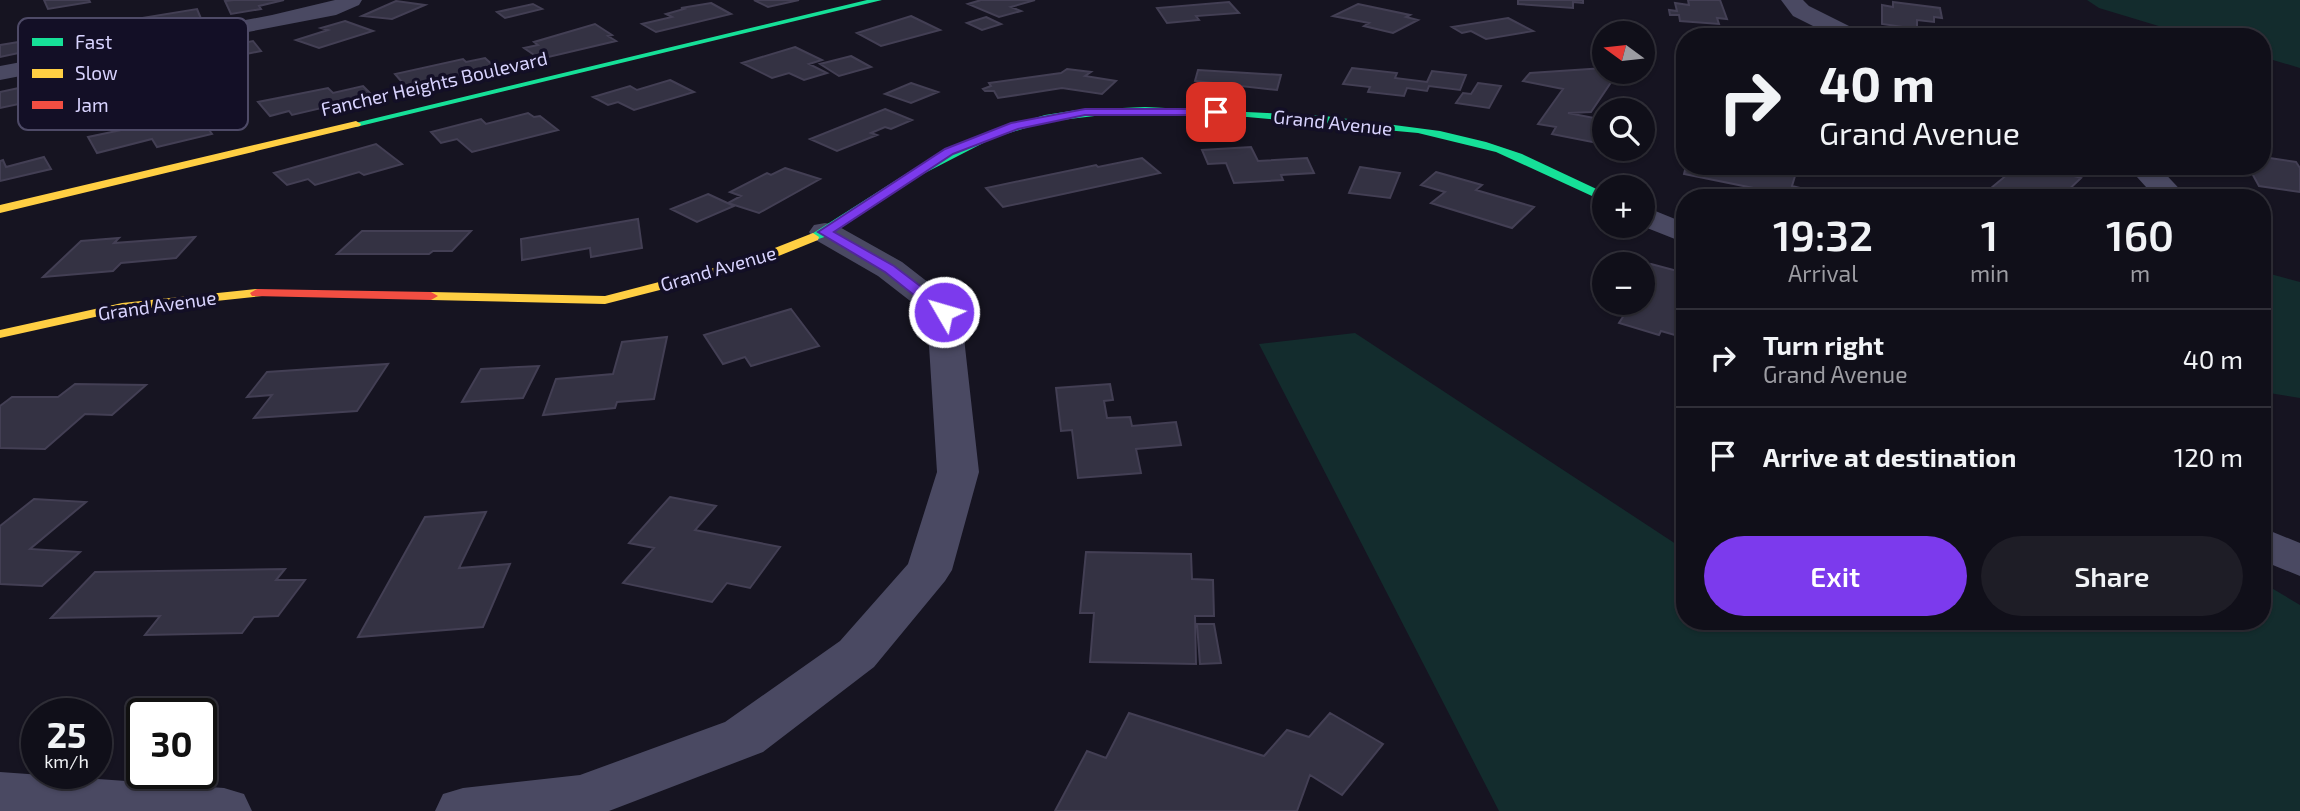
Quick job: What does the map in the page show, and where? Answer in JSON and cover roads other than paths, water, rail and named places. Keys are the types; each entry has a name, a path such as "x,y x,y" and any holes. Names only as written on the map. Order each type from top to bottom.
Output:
{"street":[{"path":"248,27 336,8 351,0"},
{"name":"Fancher Heights Boulevard","path":"0,209 878,0"},
{"path":"1792,0 1801,11 1835,28"},
{"path":"0,74 18,71"},
{"name":"Grand Avenue","path":"0,334 122,307 266,292 605,299 749,263 825,232 949,152 1015,126 1085,112 1216,112 1358,122 1450,137 1534,162 1592,191"},
{"path":"2150,175 2164,189"},
{"path":"1655,220 1676,230"},
{"path":"463,811 581,798 744,737 858,654 929,570 958,472 944,312 890,269 825,232"},
{"path":"2271,547 2300,561"},
{"path":"0,795 224,811"}]}
